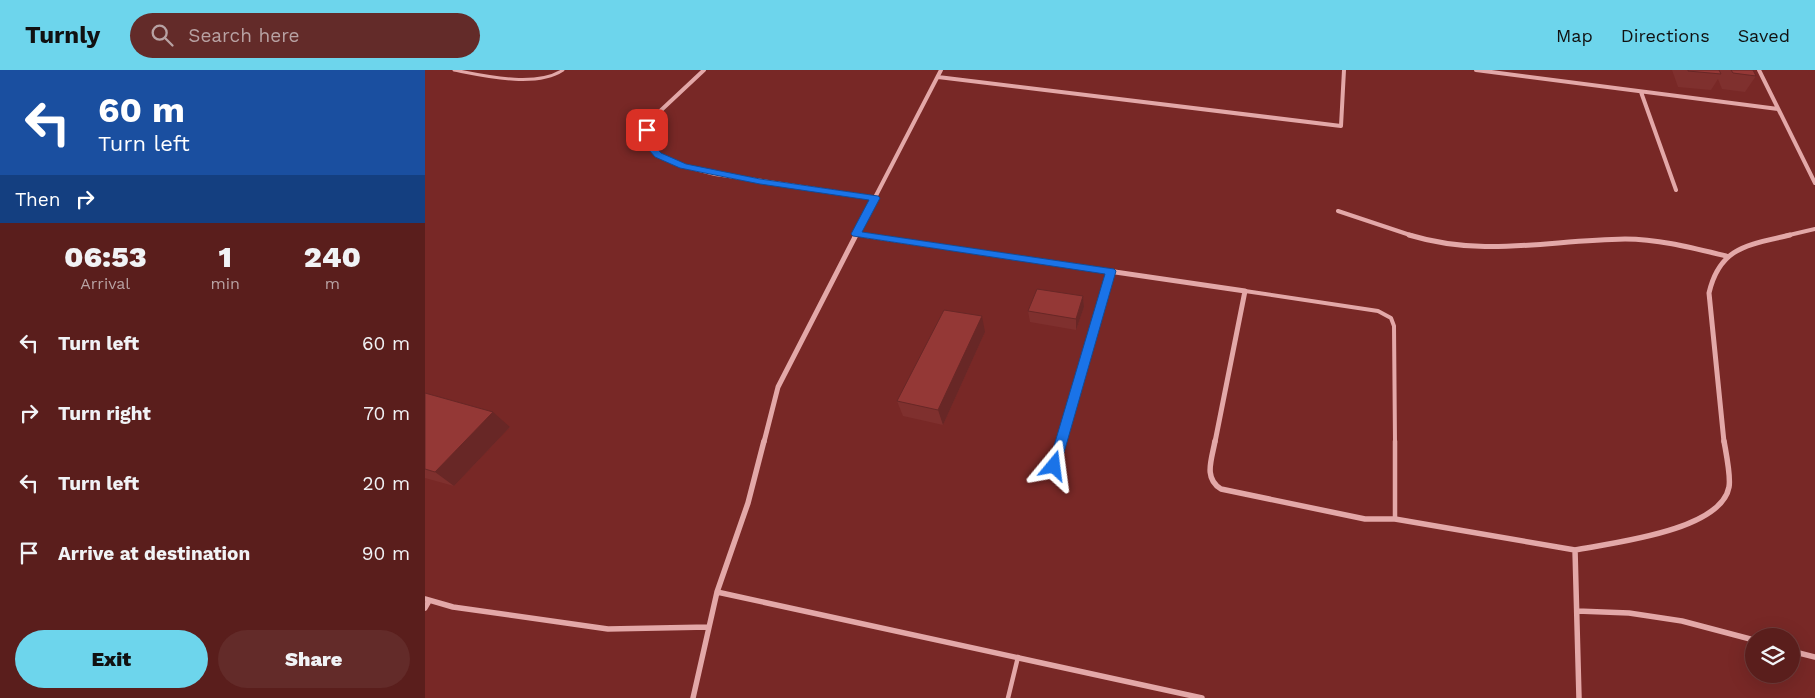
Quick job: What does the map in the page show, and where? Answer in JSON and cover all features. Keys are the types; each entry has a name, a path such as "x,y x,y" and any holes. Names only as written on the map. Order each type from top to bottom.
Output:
{"street":[{"path":"704,70 657,114 647,130 647,143 658,155 683,166 715,174 875,198"},
{"path":"693,698 717,592 748,503 778,387 941,70"},
{"path":"938,77 1341,126 1344,70"},
{"path":"1476,70 1779,109"},
{"path":"1759,70 1815,183"},
{"path":"1641,92 1676,190"},
{"path":"1338,210 1420,239 1464,247 1491,248 1626,239 1660,242 1726,256"},
{"path":"856,234 1245,291 1209,474 1213,484 1221,489 1365,519 1395,519 1575,550 1661,532 1696,522 1720,504 1729,487 1709,293 1713,273 1726,256 1746,248 1815,229"},
{"path":"1054,466 1111,271"},
{"path":"1575,550 1579,698"},
{"path":"717,592 1202,698"},
{"path":"425,608 427,600 453,607 608,629 709,627"},
{"path":"1577,611 1629,613 1682,621 1745,638"},
{"path":"1800,653 1815,657"}],"lane":[{"path":"454,70 509,80 554,76 563,70"},
{"path":"1245,291 1378,311 1391,318 1394,326 1395,519"},
{"path":"1008,698 1018,657"}],"building":[{"path":"1719,70 1721,74 1688,71"},
{"path":"1731,70 1753,70 1756,76 1733,73"},
{"path":"1037,289 1083,296 1076,319 1028,311"},
{"path":"944,310 982,316 938,410 897,401"},
{"path":"425,393 493,412 435,472 425,469"}],"route":[{"path":"647,130 647,143 658,155 683,166 760,182 875,198 856,234 1111,271 1054,466"}]}
